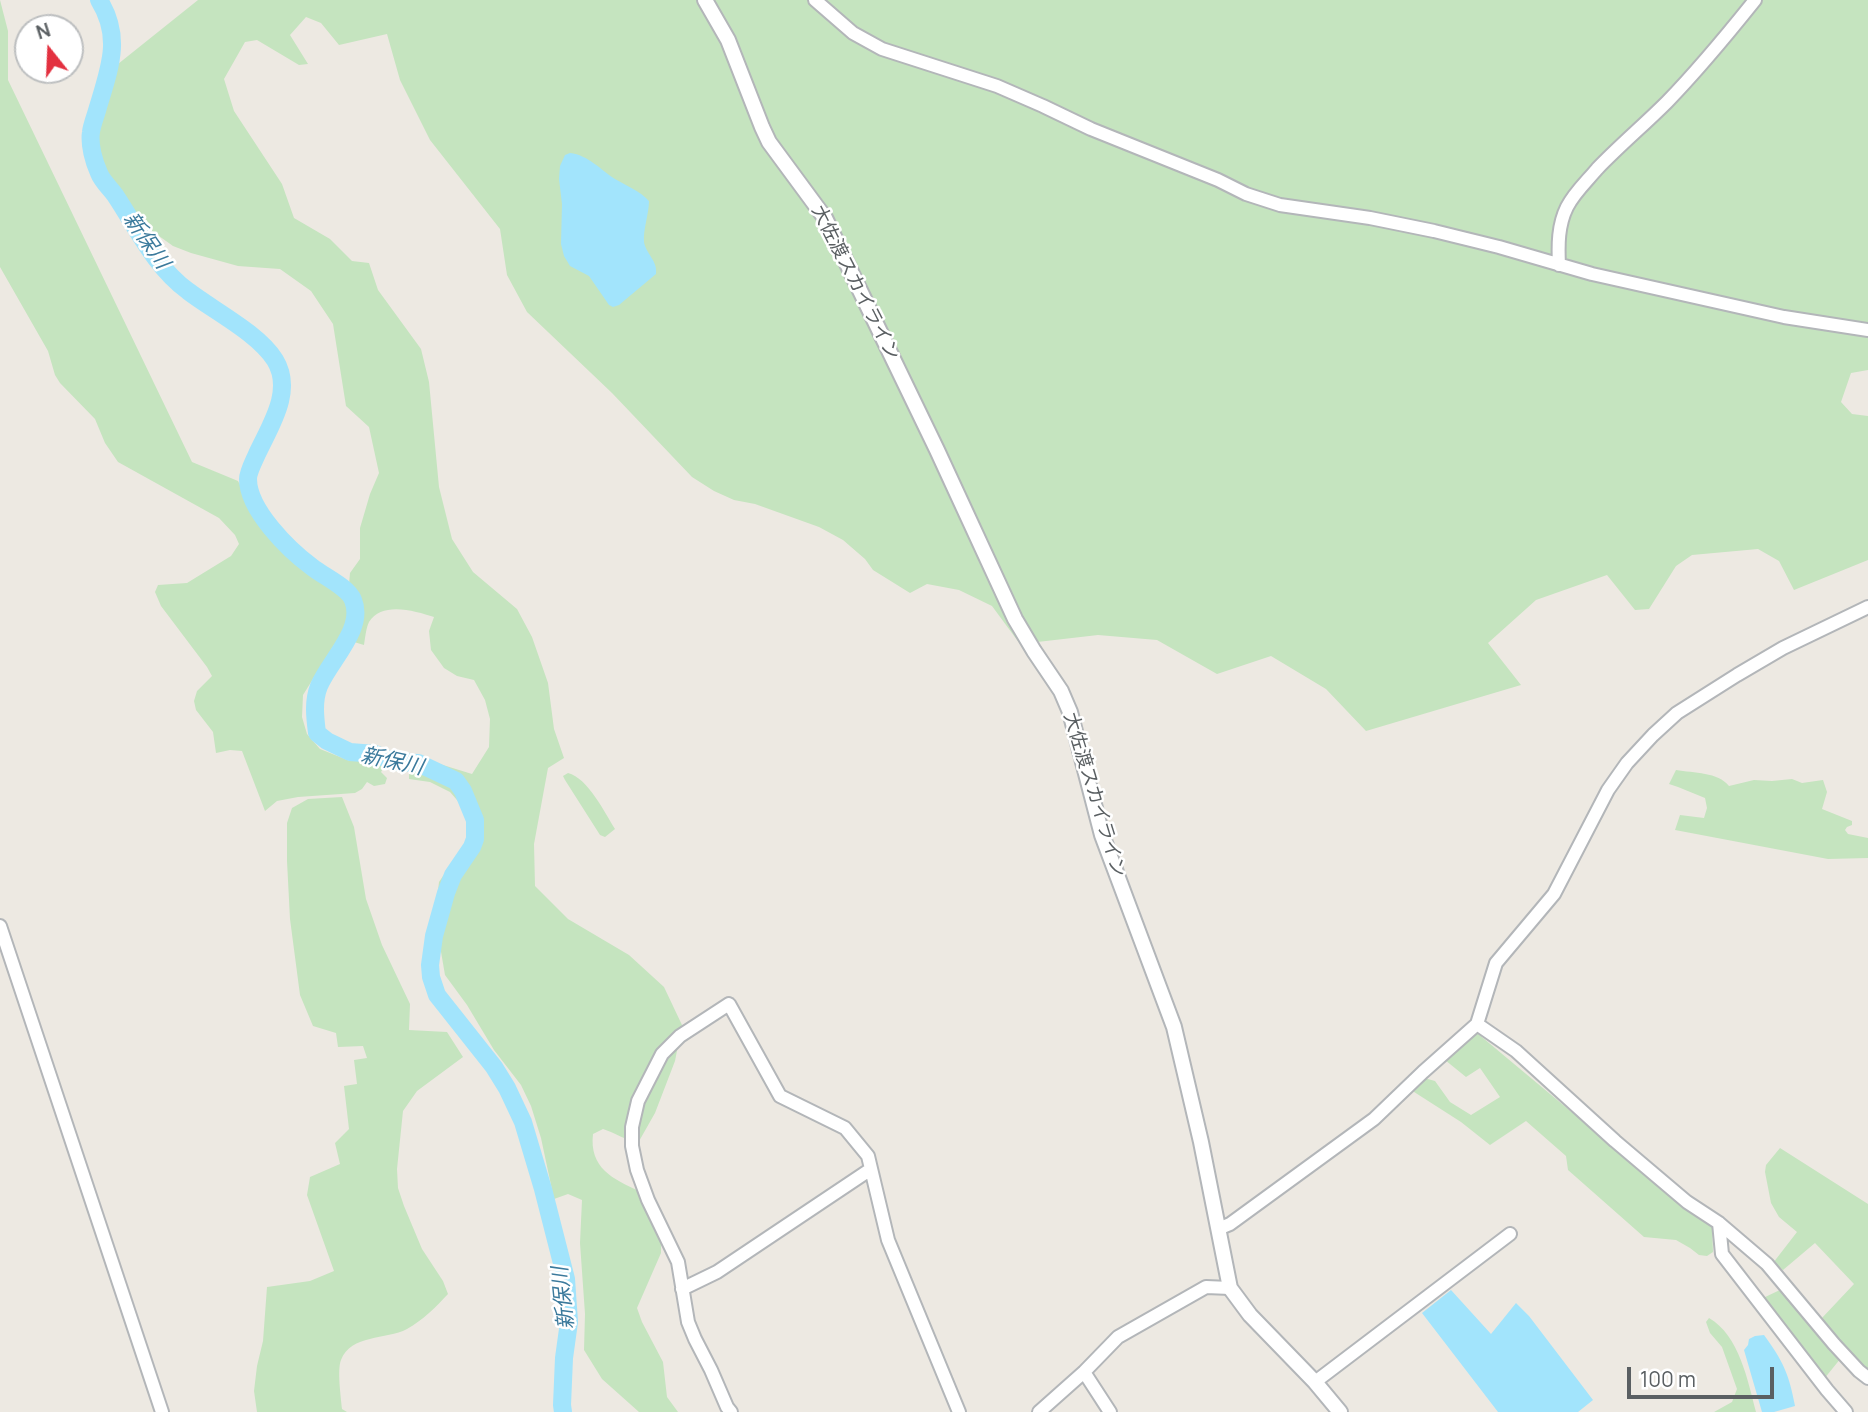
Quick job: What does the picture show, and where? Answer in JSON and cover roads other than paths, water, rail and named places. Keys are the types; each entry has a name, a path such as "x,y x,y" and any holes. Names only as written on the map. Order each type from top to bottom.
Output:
{"street":[{"name":"大佐渡スカイライン","path":"705,0 728,40 769,142 825,218 1015,618 1066,702 1102,835 1174,1027 1201,1142 1230,1288 1250,1315 1340,1412"},
{"path":"815,0 853,33 882,49 997,86 1091,129 1246,194 1280,205 1370,218 1434,231 1592,274 1784,317 1868,330"},
{"path":"1559,265 1558,242 1561,222 1568,205 1612,153 1723,40 1755,0"},
{"path":"1218,1229 1230,1224 1374,1119 1478,1024 1496,963 1554,894 1608,790 1627,763 1653,735 1677,713 1737,675 1868,607"},
{"path":"0,926 162,1412"},
{"path":"731,1412 688,1322 678,1262 648,1200 632,1146 632,1127 638,1101 662,1054 680,1036 729,1004 780,1096 845,1128 868,1156 888,1240 958,1412"},
{"path":"1478,1024 1516,1051 1615,1141 1687,1202 1719,1223 1767,1264 1834,1344 1868,1378"},
{"path":"682,1289 717,1272 871,1169"},
{"path":"1719,1223 1722,1254 1846,1412"},
{"path":"1315,1382 1510,1234"},
{"path":"1039,1412 1118,1337 1206,1287 1230,1288"},
{"path":"1084,1372 1110,1412"}],"water":[{"path":"570,153 588,160 649,201 644,242 655,265 656,274 613,307 589,276 570,266 564,256 561,244 562,204 559,179 560,166 565,155"},
{"path":"1451,1290 1491,1334 1516,1303 1593,1400 1578,1412 1498,1412 1422,1313"},
{"path":"1764,1335 1784,1368 1795,1406 1774,1412 1762,1412 1744,1350 1749,1339"}],"waterway":[{"name":"新保川","path":"99,0 110,27 112,52 91,132 91,148 97,169 166,271 188,291 247,332 275,360 280,372 281,396 250,470 250,491 262,516 282,540 312,567 346,591 353,600 355,611 350,633 317,692 317,733 350,752 375,754 395,762 418,763 456,781 475,820 472,847 453,875 446,893 434,936 431,977 437,995 494,1067 523,1122 566,1279 569,1322 564,1358 563,1412"}]}
